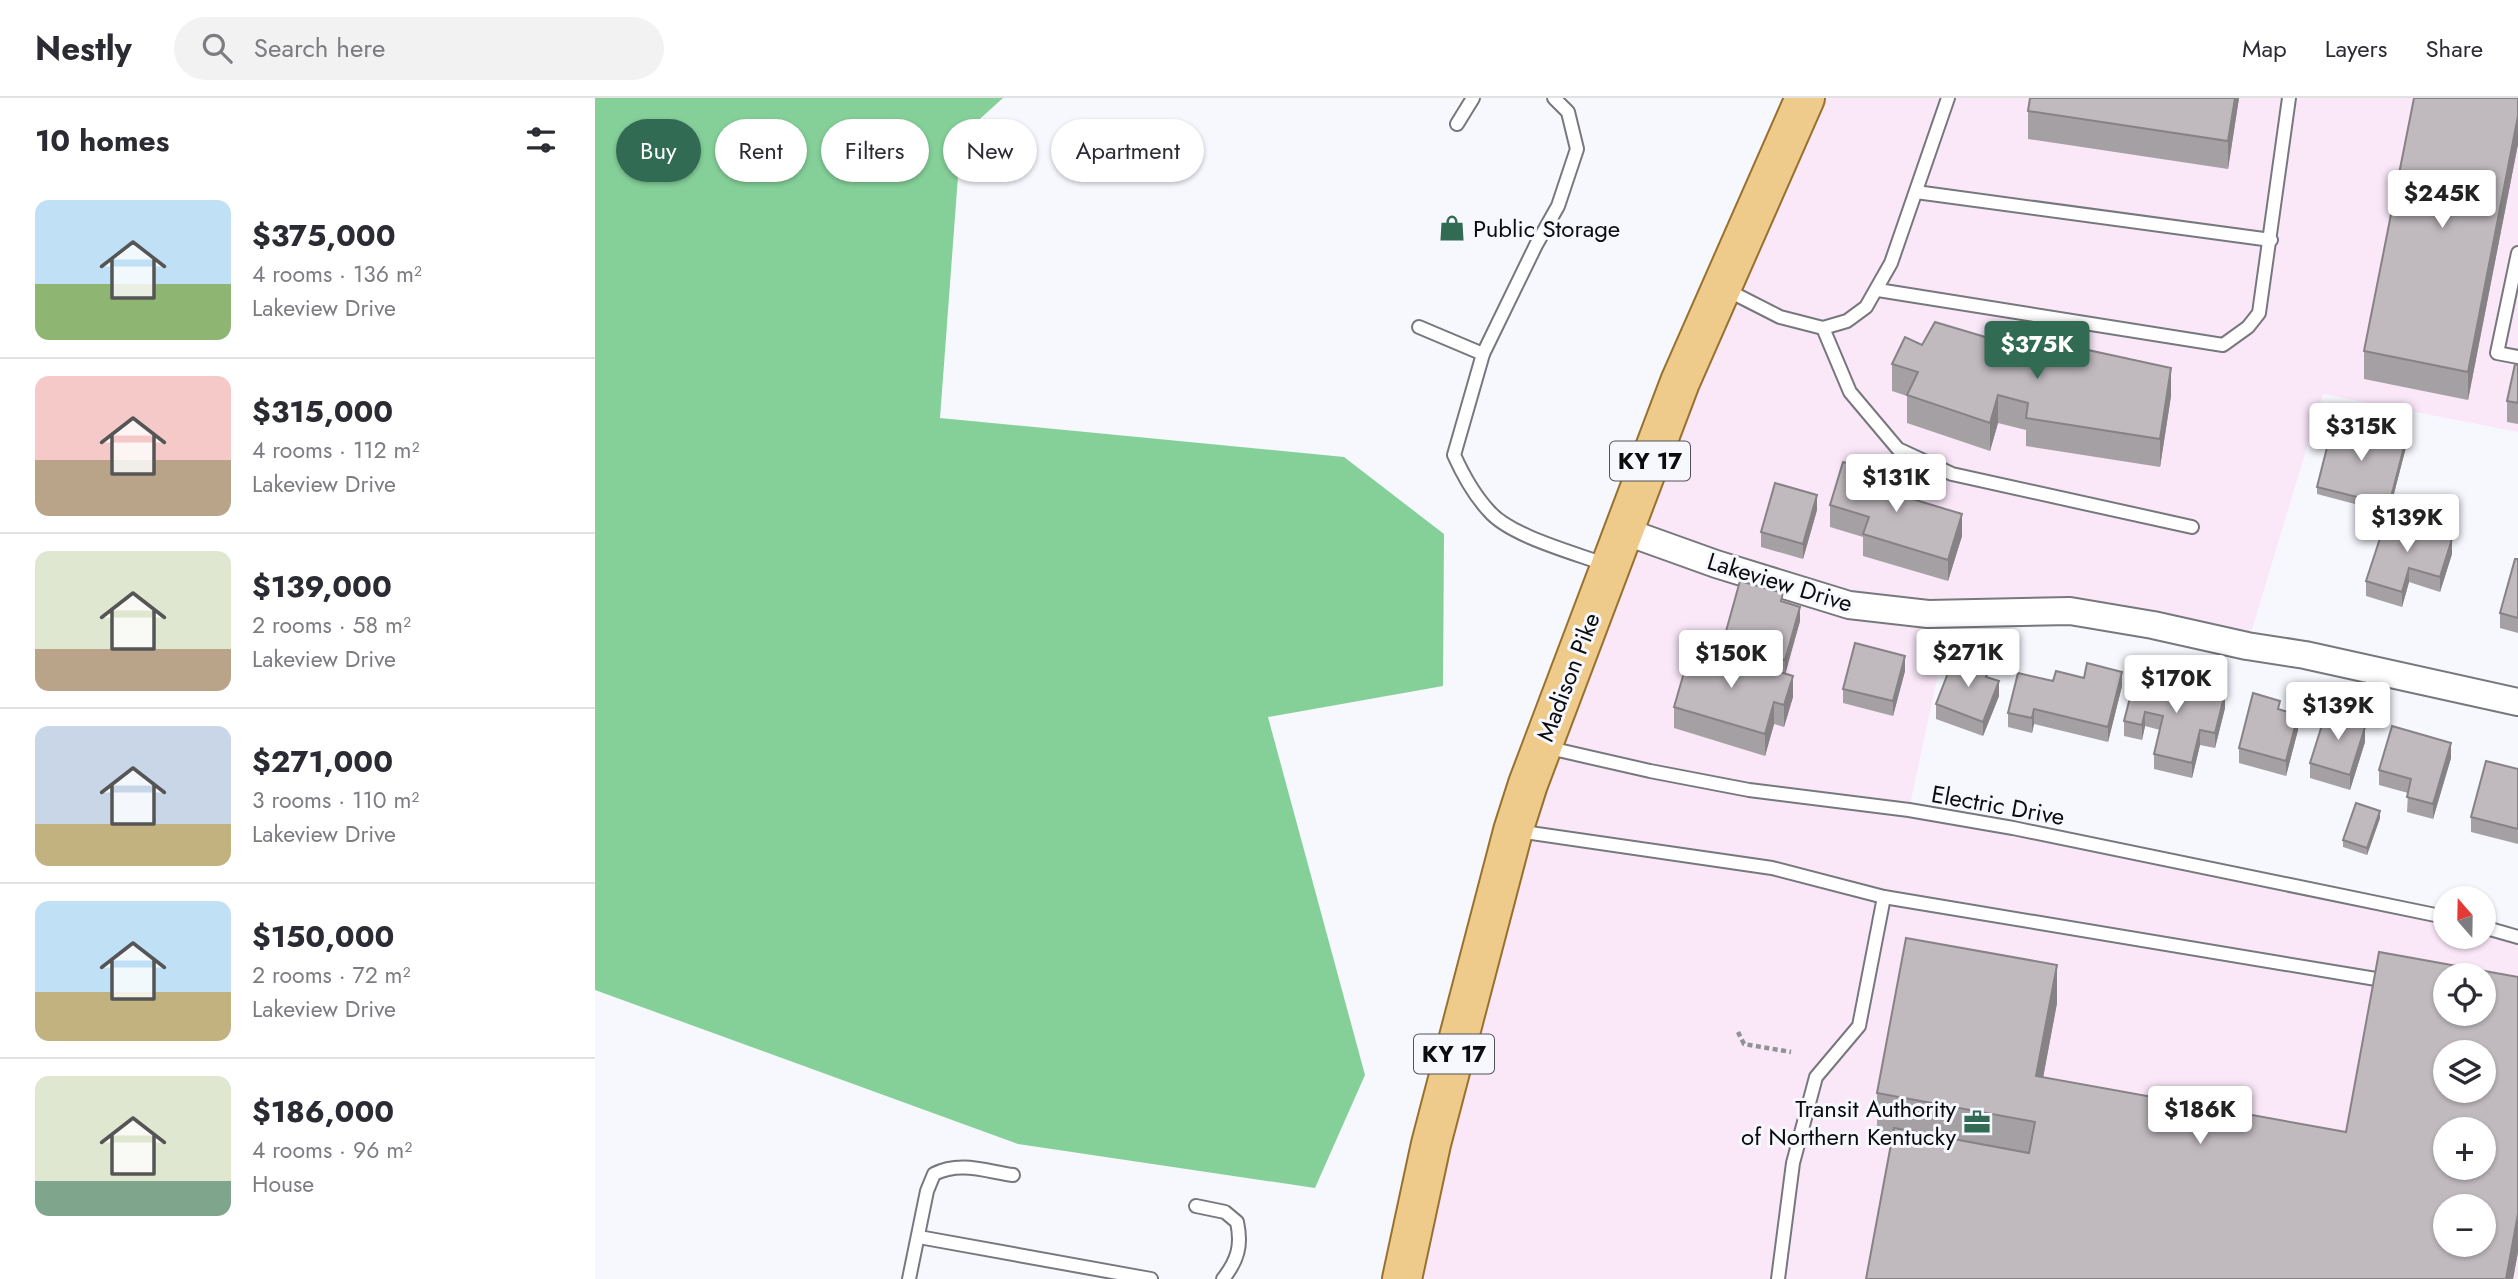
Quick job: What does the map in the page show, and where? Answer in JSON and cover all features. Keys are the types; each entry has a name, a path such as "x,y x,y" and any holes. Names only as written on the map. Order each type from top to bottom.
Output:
{"main road":[{"name":"Madison Pike","path":"1402,1279 1431,1144 1513,831 1542,746 1680,382 1805,98"}],"street":[{"name":"Lakeview Drive","path":"1624,531 1716,564 1849,605 1928,614 2070,611 2305,655 2518,702"}],"lane":[{"path":"1457,124 1473,98"},
{"path":"1554,98 1568,111 1577,149 1558,206 1483,354 1454,455 1464,476 1489,512 1507,527 1611,567"},
{"path":"1722,287 1780,317 1823,328 1847,321 1865,307 1878,290 1891,263 1948,98"},
{"path":"1878,290 2223,345 2248,327 2259,313 2289,98"},
{"path":"1916,192 2271,240"},
{"path":"2518,253 2497,353 2518,357"},
{"path":"1419,327 1483,354"},
{"path":"1823,328 1850,392 1898,449 1952,474 2192,527"},
{"name":"Electric Drive","path":"1542,746 1749,790 1909,810 2013,828 2433,915"},
{"path":"1513,831 1772,868 1884,897 2404,983"},
{"path":"1778,1279 1793,1163 1816,1077 1859,1026 1884,897"},
{"path":"2496,931 2518,937"},
{"path":"909,1279 933,1174 948,1167 964,1167 1013,1175"},
{"path":"1196,1206 1225,1212 1237,1222 1241,1242 1231,1269 1223,1279"},
{"path":"919,1237 1151,1279"}],"path":[{"path":"1738,1032 1744,1044 1791,1052"}],"shaded area":[{"path":"1805,98 2518,98 2518,432 2323,394 2247,646 2153,625 1951,613 1909,810 2433,915 2433,949 2496,949 2496,931 2518,937 2518,1279 1402,1279 1513,831"}],"green space":[{"path":"595,98 1003,98 980,119 943,119 943,182 958,182 940,418 1344,457 1444,534 1443,686 1268,717 1365,1075 1315,1188 1018,1144 595,990"}],"building":[{"path":"2030,98 2235,98 2228,141 2028,111"},
{"path":"2414,98 2518,98 2518,116 2468,372 2364,351"},
{"path":"1935,322 2012,345 2014,334 2171,368 2160,439 2026,418 2028,403 1998,395 1990,423 1907,395 1918,372 1892,364 1905,337 1922,345"},
{"path":"2515,364 2518,365 2518,403 2507,401"},
{"path":"2334,420 2406,439 2389,505 2317,487"},
{"path":"1843,462 1881,473 1876,488 1962,514 1948,560 1863,534 1869,517 1830,505"},
{"path":"1775,483 1817,495 1803,544 1761,532"},
{"path":"2387,517 2452,539 2440,577 2409,568 2402,592 2366,581"},
{"path":"2515,559 2518,559 2518,618 2500,613"},
{"path":"1740,581 1783,593 1781,601 1800,607 1785,660 1723,642"},
{"path":"1855,643 1905,656 1893,701 1843,689"},
{"path":"1692,645 1793,676 1784,705 1774,702 1765,734 1674,707"},
{"path":"1955,655 1990,668 1986,677 1999,681 1983,722 1936,704"},
{"path":"2087,663 2122,672 2108,727 2034,709 2032,718 2008,713 2018,673 2053,681 2056,671 2084,678"},
{"path":"2156,677 2225,693 2215,733 2200,730 2192,763 2154,754 2163,716 2145,712 2142,725 2124,721 2134,682 2154,687"},
{"path":"2253,693 2280,701 2278,709 2298,715 2286,761 2239,748"},
{"path":"2328,706 2356,715 2353,724 2365,727 2350,775 2310,763"},
{"path":"2392,726 2451,743 2433,804 2407,797 2411,779 2379,770"},
{"path":"2486,761 2518,769 2518,829 2471,817"},
{"path":"2356,803 2380,811 2367,848 2343,840"},
{"name":"Transit Authority of Northern Kentucky","path":"1906,938 2057,965 2036,1076 2346,1132 2379,952 2440,963 2433,963 2433,1026 2496,1026 2496,973 2518,977 2518,1214 2506,1279 1866,1279 1894,1128 2029,1153 2035,1122 1877,1093"}],"place":[{"name":"Public Storage","path":"1452,228"},
{"name":"Transit Authority of Northern Kentucky","path":"1977,1122"}]}
